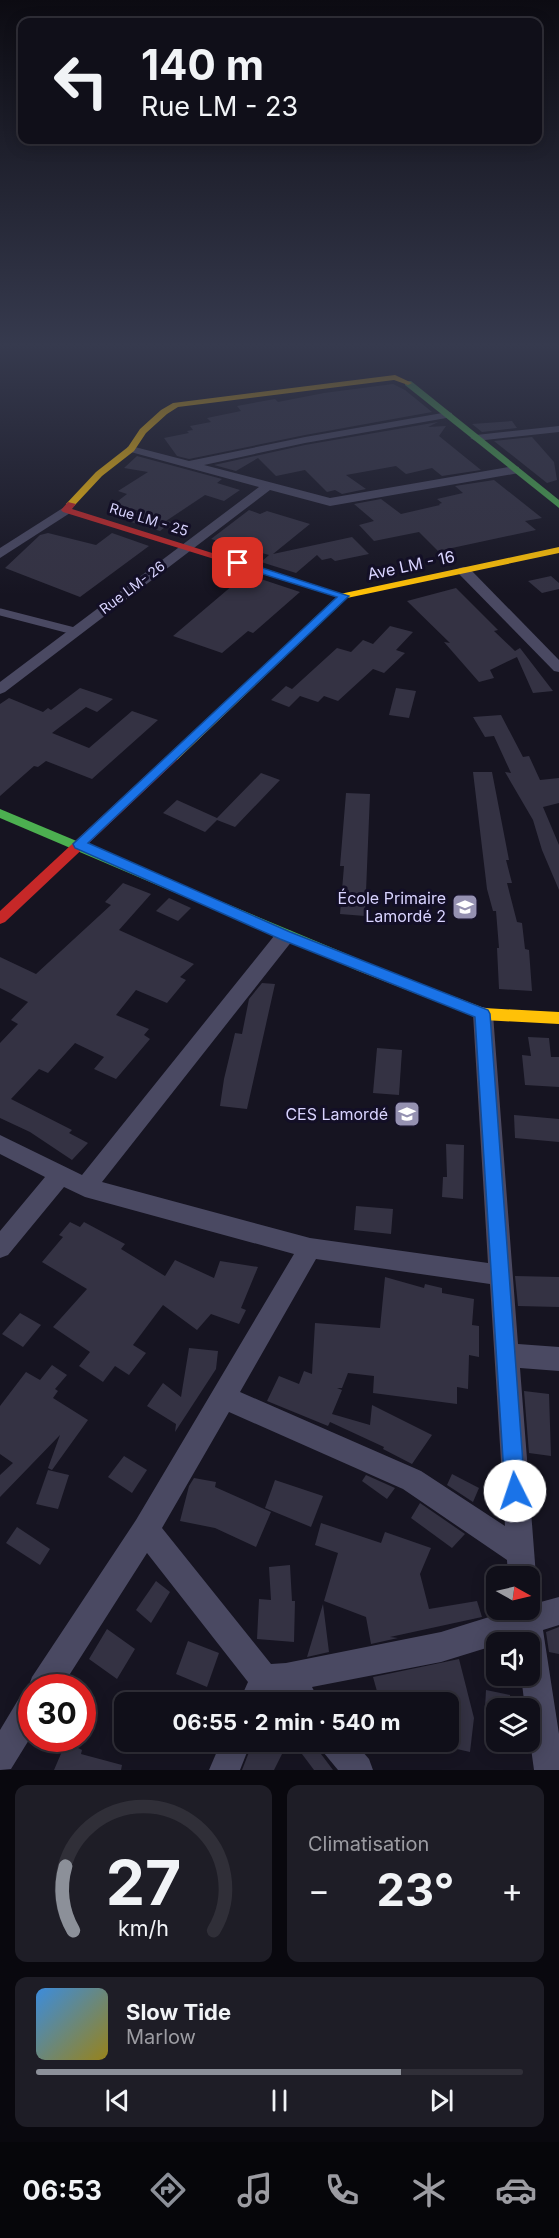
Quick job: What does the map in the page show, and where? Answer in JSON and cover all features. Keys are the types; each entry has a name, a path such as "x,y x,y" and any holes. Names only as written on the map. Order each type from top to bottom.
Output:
{"street":[{"path":"0,554 66,510 99,474 131,449 134,442 146,430"},
{"path":"188,465 364,430"},
{"path":"466,430 559,505"},
{"path":"476,438 553,430"},
{"path":"131,449 322,501 339,502 515,470"},
{"name":"Rue LM- 26","path":"0,689 183,547 266,486"},
{"name":"Rue LM - 25","path":"66,510 344,596"},
{"name":"Ave LM - 16","path":"344,596 559,550"},
{"path":"464,571 559,668"},
{"path":"0,919 344,596"},
{"path":"0,813 79,844 285,936 483,1014 559,1018"},
{"path":"85,1187 285,936"},
{"path":"483,1014 520,1564"},
{"path":"0,1144 85,1187 310,1248 500,1275"},
{"path":"0,1248 60,1175"},
{"path":"52,1674 146,1530 225,1398 310,1248"},
{"path":"505,1355 559,1359"},
{"path":"225,1398 412,1480 520,1564"},
{"path":"146,1530 268,1687 441,1647 513,1620"},
{"path":"540,1615 559,1611"},
{"path":"527,1620 549,1770"},
{"path":"0,1758 18,1729"},
{"path":"224,1770 232,1752"},
{"path":"343,1752 358,1770"}],"lane":[{"path":"0,612 74,631"}],"building":[{"path":"335,430 189,459 177,456 164,438 189,433 187,431"},
{"path":"394,430 443,430 439,436 481,470 442,476 432,468 406,474 396,466 346,475 366,489 342,494 335,490 327,492 305,470 276,476 258,458 236,471 214,465 305,445"},
{"path":"479,430 503,430 482,432"},
{"path":"532,437 554,462 557,480 547,483 494,441"},
{"path":"137,456 222,479 217,483 240,490 224,501 205,495 166,521 171,522 160,531 128,521 140,511 114,504 127,494 118,491 148,472 124,468"},
{"path":"494,480 542,518 525,521 536,530 438,551 419,532 374,541 359,525 374,521 354,504 381,499 401,514 440,505 442,503 437,499 463,493 455,486"},
{"path":"249,510 260,514 267,511 310,524 273,554 352,537 369,554 335,561 331,558 322,560 317,555 296,573 261,562 269,555 211,539"},
{"path":"48,533 96,545 112,533 149,546 80,597 5,568 40,535"},
{"path":"246,574 300,592 253,633 248,631 222,653 173,636"},
{"path":"551,576 559,583 559,589 542,593 528,581"},
{"path":"456,588 498,630 494,631 515,651 520,648 553,691 533,693 517,657 490,670 494,678 479,682 444,642 450,643 407,601"},
{"path":"390,626 413,632 396,650 405,653 384,673 373,669 338,701 324,696 318,702 300,696 289,707 271,700 286,686 292,689 337,648 351,652 363,640 373,644"},
{"path":"80,688 113,699 97,712 86,707 52,733 89,748 132,711 158,720 92,779 46,761 38,767 34,766 0,796 0,704 9,698 43,712 48,708 51,710"},
{"path":"396,688 416,691 409,718 389,715"},
{"path":"501,715 523,757 529,756 540,780 559,778 559,803 543,807 559,845 559,890 542,850 533,820 505,772 511,773 494,736 485,737 473,717"},
{"path":"473,772 492,772 509,860 506,860 512,883 507,883 517,922 522,923 525,949 529,950 532,991 499,989 496,911 493,911 487,889"},
{"path":"261,773 280,780 235,827 217,820 205,832 163,813 177,800 217,818"},
{"path":"346,793 370,794 365,916 340,914 344,866 340,866"},
{"path":"123,883 151,894 119,930 194,964 180,977 186,980 167,1003 136,990 116,1015 149,1029 144,1035 150,1039 116,1079 94,1069 104,1057 75,1043 48,1073 39,1069 11,1099 72,1130 69,1133 88,1143 72,1160 30,1132 0,1118 0,1043 18,1024 11,1020 28,1002 0,988 0,957 36,974 111,905 105,902"},
{"path":"169,898 191,908 178,921 156,911"},
{"path":"262,983 275,984 247,1109 220,1106 235,1033 242,1034 249,999"},
{"path":"528,1037 549,1038 551,1057 559,1057 559,1087 525,1085 522,1055 531,1056"},
{"path":"377,1048 402,1050 399,1095 373,1093"},
{"path":"514,1115 559,1119 559,1142 515,1138"},
{"path":"446,1144 464,1145 463,1199 442,1197 443,1177 447,1177"},
{"path":"356,1206 393,1209 391,1234 354,1230"},
{"path":"70,1222 80,1227 84,1222 125,1244 121,1249 165,1276 175,1260 214,1278 220,1261 258,1267 241,1308 246,1310 239,1324 211,1314 197,1330 163,1305 133,1345 146,1353 129,1375 115,1366 103,1382 79,1366 90,1352 53,1327 87,1289 42,1262 63,1237 59,1235"},
{"path":"515,1276 559,1277 559,1307 518,1306"},
{"path":"385,1277 424,1288 425,1284 442,1288 442,1293 474,1299 472,1325 479,1326 479,1357 469,1355 468,1389 457,1387 457,1404 373,1393 374,1376 348,1373 342,1388 337,1388 342,1390 332,1414 370,1425 372,1405 432,1435 412,1464 383,1449 384,1447 330,1422 328,1426 267,1401 279,1376 299,1384 304,1371 312,1374 315,1323 380,1328"},
{"path":"20,1313 41,1325 23,1347 2,1334"},
{"path":"189,1348 218,1351 216,1369 175,1432 176,1424 147,1406 163,1383 181,1397"},
{"path":"52,1365 67,1375 55,1389 58,1391 53,1398 88,1420 52,1470 48,1468 60,1435 0,1497 0,1475 13,1463 0,1454 0,1406 26,1372 40,1380"},
{"path":"524,1391 549,1394 551,1456 529,1453"},
{"path":"124,1456 147,1470 132,1493 108,1477"},
{"path":"48,1470 69,1475 58,1509 36,1504"},
{"path":"452,1474 479,1488 473,1502 447,1485"},
{"path":"366,1475 395,1488 387,1499 362,1481"},
{"path":"194,1478 216,1482 215,1487 271,1512 256,1547 215,1528 180,1521 189,1486"},
{"path":"275,1480 323,1496 311,1527 265,1508"},
{"path":"420,1503 465,1534 452,1548 411,1518"},
{"path":"321,1523 381,1543 385,1532 431,1548 420,1574 429,1609 477,1601 482,1617 390,1637 398,1638 371,1644 366,1617 324,1601 338,1553 315,1545"},
{"path":"17,1527 50,1549 40,1565 6,1543"},
{"path":"290,1565 292,1601 295,1601 294,1642 257,1639 259,1599 271,1600 269,1567"},
{"path":"156,1581 170,1592 151,1623 136,1610"},
{"path":"323,1604 329,1652 307,1657"},
{"path":"559,1627 559,1654 549,1652 546,1632"},
{"path":"107,1629 135,1649 117,1679 89,1659"},
{"path":"188,1641 219,1653 207,1687 176,1674"},
{"path":"459,1659 474,1718 470,1752 459,1750 459,1692 377,1692 373,1677"},
{"path":"486,1690 510,1695 510,1698 486,1698 485,1708"},
{"path":"62,1752 82,1752 81,1754 122,1765 121,1770 54,1770"},
{"path":"249,1752 283,1752 274,1770 242,1770"},
{"path":"300,1752 320,1752 333,1770 314,1770"}],"traffic: fast":[{"path":"466,430 559,505"},
{"path":"0,813 361,966"}],"traffic: slow":[{"path":"71,504 99,474 131,449 145,430"},
{"path":"173,757 344,596 559,550"},
{"path":"361,966 483,1014 559,1018"}],"traffic: jam":[{"path":"71,504 66,510 344,596"},
{"path":"0,919 173,757"}],"place":[{"name":"École Primaire Lamordé 2","path":"465,907"},
{"name":"CES Lamordé","path":"407,1114"}],"route":[{"path":"238,563 344,596 79,844 285,936 483,1014 515,1491"}]}
